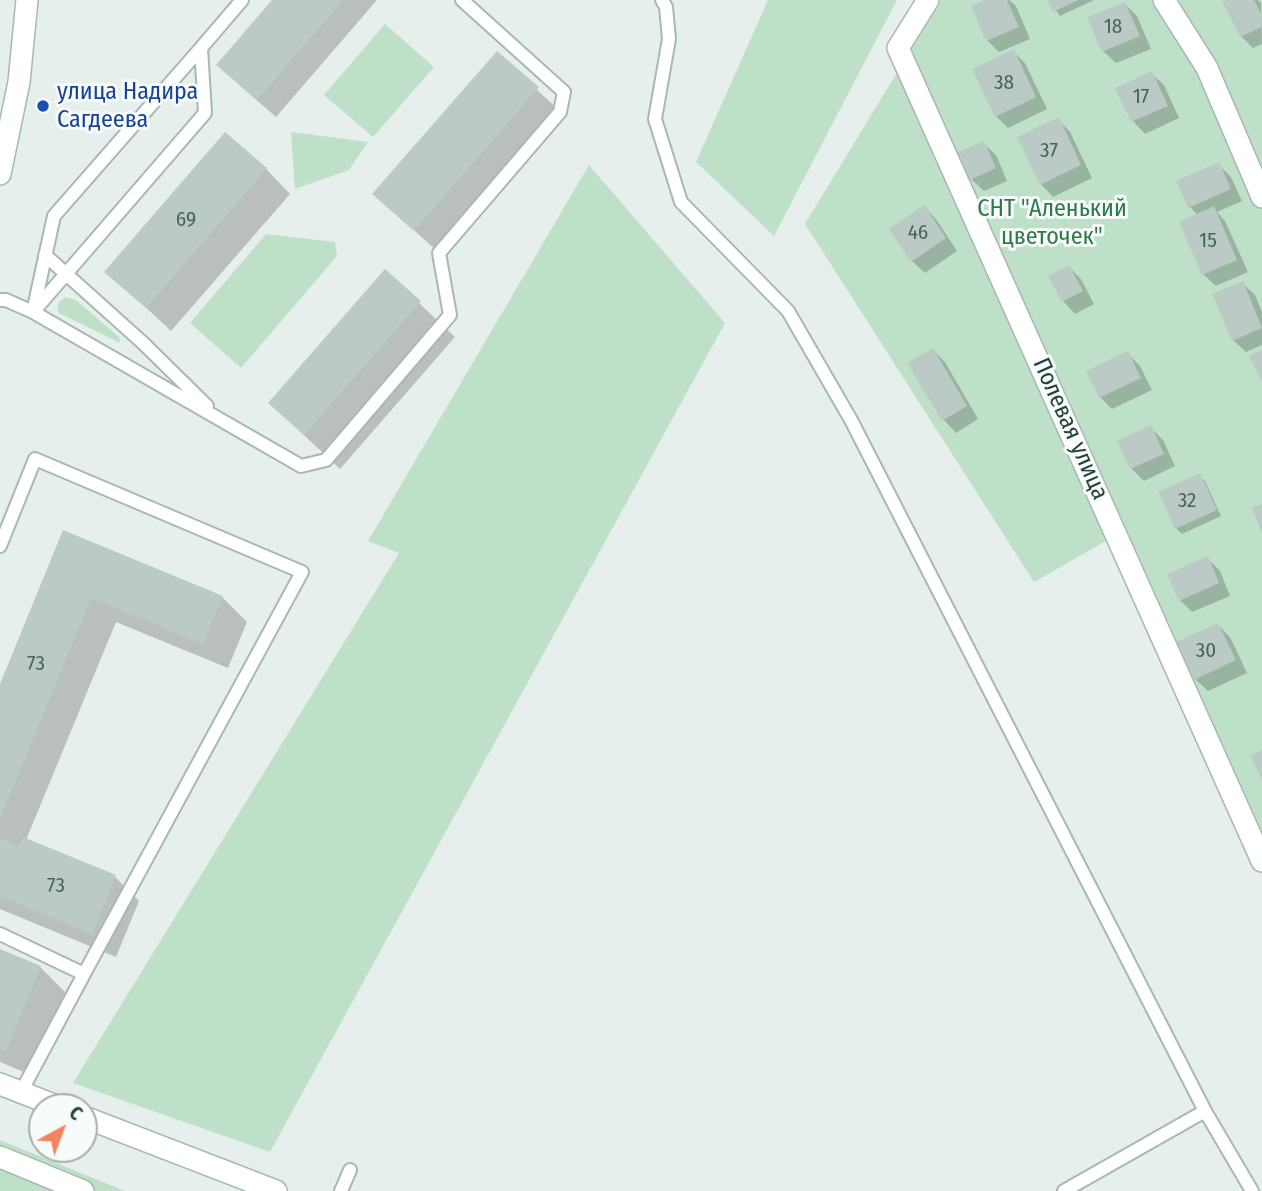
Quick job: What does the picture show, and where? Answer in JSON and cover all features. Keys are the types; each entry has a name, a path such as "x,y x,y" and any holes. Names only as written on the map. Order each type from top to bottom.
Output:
{"street":[{"path":"0,174 19,82 27,0"},
{"name":"Полевая улица","path":"928,0 898,48 1262,862"},
{"path":"1164,0 1207,68 1262,197"},
{"path":"0,1084 28,1095"},
{"path":"98,1122 276,1191"},
{"path":"0,1157 83,1191"}],"lane":[{"path":"33,312 54,216 242,0"},
{"path":"0,300 33,312 301,466 326,460 450,315 439,253 560,111 564,92 462,0"},
{"path":"662,0 666,7 669,39 655,119 681,202 789,311 851,420 1205,1111 1252,1191"},
{"path":"33,312 205,113 201,48"},
{"path":"45,255 143,343 219,419"},
{"path":"0,546 35,459 302,572 21,1092"},
{"path":"0,934 84,974"},
{"path":"1065,1191 1205,1111"},
{"path":"341,1191 350,1170"}],"green space":[{"path":"768,0 897,0 774,236 696,162"},
{"name":"СНТ \"Аленький цветочек\"","path":"941,0 1262,0 1262,871 1106,541 1034,582 805,224"},
{"path":"385,24 434,67 373,137 324,95"},
{"path":"291,132 368,142 349,170 295,189"},
{"path":"589,165 725,323 270,1152 73,1083 399,553 368,541"},
{"path":"266,234 335,242 337,256 241,368 190,323"},
{"path":"66,297 76,300 119,337 120,343 59,313 58,304"},
{"path":"0,1140 28,1151 28,1163 56,1163 125,1191 0,1191"}],"building":[{"path":"272,0 343,0 257,100 216,65"},
{"path":"985,0 1007,0 1019,27 986,41 971,6"},
{"path":"1047,0 1078,0 1053,12"},
{"path":"1254,0 1262,16 1262,27 1240,37 1222,1"},
{"path":"1125,2 1140,36 1102,52 1087,17"},
{"path":"1014,49 1036,97 995,117 972,69"},
{"path":"497,51 539,87 414,231 372,194"},
{"path":"1152,71 1168,106 1131,122 1115,88"},
{"path":"1059,117 1081,165 1040,185 1017,137"},
{"path":"225,132 267,168 146,308 104,272"},
{"path":"984,141 996,168 970,180 958,152"},
{"path":"1219,162 1231,189 1188,208 1176,181"},
{"path":"924,205 946,238 911,262 889,229"},
{"path":"1214,206 1237,260 1202,275 1179,222"},
{"path":"1069,265 1083,291 1062,302 1048,276"},
{"path":"385,269 421,301 304,435 268,403"},
{"path":"1243,281 1262,328 1232,341 1212,294"},
{"path":"933,348 967,406 942,421 907,363"},
{"path":"1262,350 1262,382 1249,356"},
{"path":"1128,351 1141,378 1099,398 1086,371"},
{"path":"1151,425 1164,454 1130,469 1117,441"},
{"path":"1200,473 1217,510 1175,529 1158,492"},
{"path":"1262,504 1262,533 1252,508"},
{"path":"63,530 223,596 203,644 91,598 0,819 0,684"},
{"path":"1208,556 1219,583 1179,601 1167,574"},
{"path":"1218,623 1236,660 1194,680 1176,642"},
{"path":"1262,750 1262,780 1250,755"},
{"path":"23,837 116,875 92,934 0,896 0,838 19,846"},
{"path":"0,949 41,966 6,1051 0,1049"}],"place":[{"name":"улица Надира Сагдеева","path":"43,106"}]}
